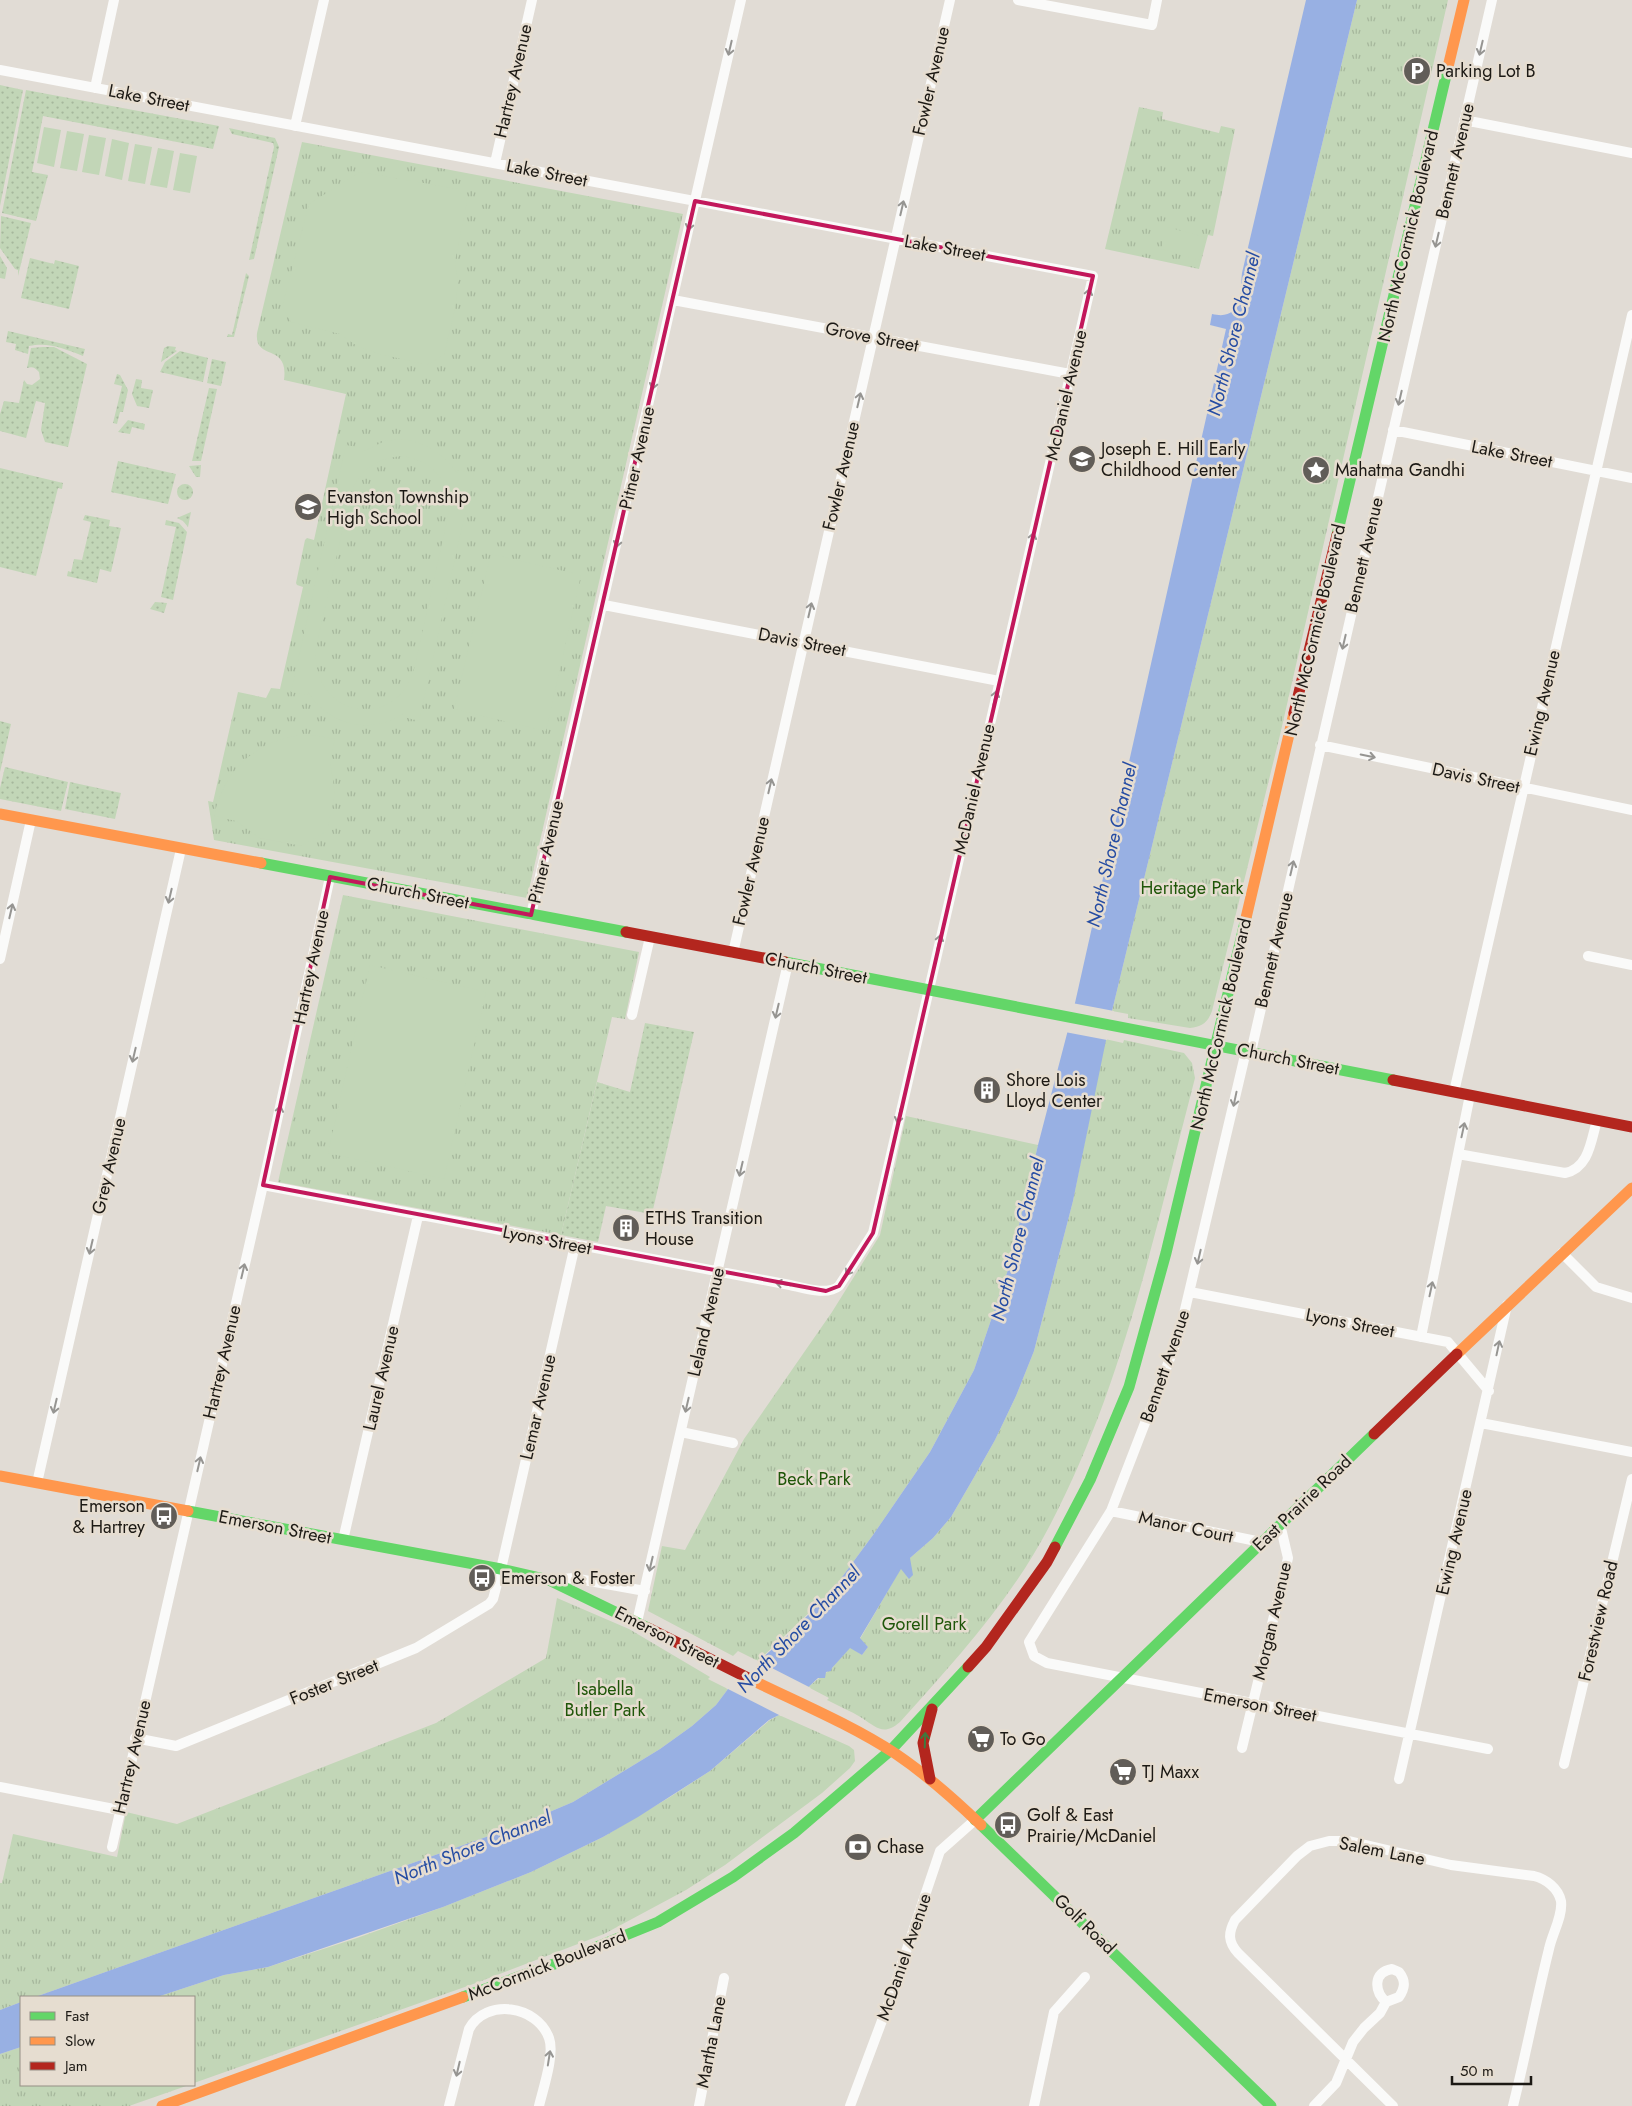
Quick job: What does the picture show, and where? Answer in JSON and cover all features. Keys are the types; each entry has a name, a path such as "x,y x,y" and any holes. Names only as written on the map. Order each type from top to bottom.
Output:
{"main road":[{"name":"North McCormick Boulevard","path":"891,1750 986,1647 1027,1592 1051,1554 1090,1480 1129,1387 1166,1254 1464,0"},
{"name":"Church Street","path":"0,814 928,989 1632,1127"},
{"name":"East Prairie Road","path":"975,1820 1507,1305 1632,1188"},
{"name":"Emerson Street","path":"0,1476 501,1569 549,1580 579,1592 891,1750"},
{"path":"930,1779 923,1744 934,1703"},
{"name":"Golf Road","path":"891,1750 930,1779 975,1820 1115,1952 1271,2106"},
{"name":"McCormick Boulevard","path":"162,2106 557,1963 658,1922 709,1893 791,1834 891,1750"}],"street":[{"path":"95,88 114,0"},
{"path":"295,126 324,0"},
{"name":"Hartrey Avenue","path":"495,163 532,0"},
{"name":"Pitner Avenue","path":"531,915 604,604 741,0"},
{"name":"Fowler Avenue","path":"733,953 950,0"},
{"path":"1018,0 1152,25 1157,0"},
{"name":"Bennett Avenue","path":"1034,1656 1029,1642 1111,1512 1180,1335 1249,1052 1492,0"},
{"name":"Lake Street","path":"0,70 1093,276"},
{"path":"1464,120 1632,153"},
{"name":"McDaniel Avenue","path":"831,1290 839,1286 872,1233 1093,276"},
{"name":"Grove Street","path":"673,300 1070,374"},
{"name":"Ewing Avenue","path":"1454,1092 1632,315"},
{"name":"Lake Street","path":"1393,430 1632,478"},
{"name":"Davis Street","path":"604,604 1000,681"},
{"name":"Davis Street","path":"1320,745 1632,810"},
{"path":"0,958 31,820"},
{"name":"Grey Avenue","path":"37,1483 181,849"},
{"name":"Hartrey Avenue","path":"112,1846 135,1738 263,1186 330,877"},
{"path":"632,1015 650,937"},
{"path":"1588,956 1632,965"},
{"name":"Leland Avenue","path":"637,1622 788,963"},
{"path":"1421,1337 1470,1095"},
{"path":"1458,1154 1565,1173 1576,1171 1584,1160 1597,1120"},
{"name":"Lyons Street","path":"263,1186 717,1273 790,1286 831,1290"},
{"name":"Laurel Avenue","path":"343,1540 418,1216"},
{"name":"Lemar Avenue","path":"501,1569 575,1245"},
{"path":"1562,1253 1596,1287 1632,1298"},
{"name":"Lyons Street","path":"1190,1292 1448,1342 1488,1391"},
{"name":"Ewing Avenue","path":"1399,1780 1507,1305"},
{"path":"1481,1424 1632,1452"},
{"path":"681,1432 733,1443"},
{"name":"Forestview Road","path":"1564,1764 1632,1479"},
{"name":"Manor Court","path":"1111,1512 1261,1542"},
{"name":"Morgan Avenue","path":"1242,1748 1288,1558 1280,1524"},
{"name":"Foster Street","path":"135,1738 176,1746 416,1648 489,1604 493,1599 501,1569"},
{"name":"Emerson Street","path":"549,1580 573,1578 645,1591"},
{"name":"Emerson Street","path":"1034,1656 1047,1663 1120,1678 1488,1749"},
{"path":"0,1788 119,1810"},
{"name":"McDaniel Avenue","path":"850,2106 889,2002 940,1852 975,1820"},
{"name":"Salem Lane","path":"1393,2106 1238,1953 1230,1941 1230,1931 1236,1920 1297,1856 1310,1846 1338,1839 1451,1865 1541,1878 1554,1887 1558,1893 1561,1908 1549,1948 1530,2040 1513,2106"},
{"path":"1034,2106 1054,2012 1085,1977"},
{"name":"Martha Lane","path":"699,2106 724,1978"},
{"path":"1314,2106 1336,2084 1344,2069 1345,2059 1353,2042 1380,2013 1386,2002"},
{"path":"449,2106 469,2029 474,2020 482,2014 500,2009 524,2013 540,2024 550,2040 549,2061 539,2106"}],"highlighted area":[{"path":"695,201 1093,276 873,1233 839,1286 826,1291 790,1285 263,1185 330,877 531,915"}],"green space":[{"name":"Heritage Park","path":"1357,0 1448,0 1280,735 1212,1011 1204,1023 1190,1028 1128,1018 1128,1014 1112,1011"},
{"path":"0,85 23,90 0,206"},
{"path":"26,90 219,126 213,149 43,116 32,172 48,175 36,221 2,213"},
{"path":"1139,107 1163,112 1162,119 1219,133 1221,126 1235,129 1213,236 1208,235 1199,269 1105,249"},
{"path":"44,127 61,130 54,167 37,163"},
{"path":"229,128 275,138 279,147 254,259 249,260 274,147 273,143 232,134"},
{"path":"67,131 84,134 77,171 60,168"},
{"path":"89,135 106,138 99,175 82,172"},
{"path":"112,139 129,143 122,180 105,176"},
{"path":"302,142 683,214 527,898 214,840 208,801 213,802 238,692 266,698 271,688 280,689 303,587 296,583 305,540 307,538 314,540 346,394 284,380 284,368 281,361 277,356 261,347 258,342 257,333"},
{"path":"135,144 152,147 145,184 128,181"},
{"path":"158,148 174,151 167,188 150,185"},
{"path":"180,153 197,156 190,193 173,190"},
{"path":"360,172 458,189 467,202 455,261 458,284 455,309 444,355 427,365 380,354 357,346 340,334 291,322 282,307 309,204"},
{"path":"1,216 31,223 18,276 18,270 15,269 0,248"},
{"path":"1167,227 1205,237 1199,260 1161,249"},
{"path":"0,256 7,268 5,279 0,278"},
{"path":"30,258 54,264 55,260 79,266 69,309 21,298"},
{"path":"246,273 249,276 234,337 227,337 228,334 232,335"},
{"path":"8,331 85,349 83,356 57,347 37,345 29,346 28,354 15,350 16,344 6,342"},
{"path":"168,346 176,347 175,350 177,351 161,362 164,348"},
{"path":"54,347 87,364 68,447 45,442 41,430 45,403 36,401 26,438 0,431 0,414 4,401 19,403 24,380 27,384 32,385 40,379 39,372 36,369 32,367 27,368 31,348"},
{"path":"180,351 208,358 203,382 160,372 165,362"},
{"path":"212,359 226,362 221,386 207,383"},
{"path":"117,374 120,375 128,390 123,412 120,412 117,424 113,423 122,386 114,384"},
{"path":"136,379 142,380 141,388 153,390 149,408 137,406 132,394"},
{"path":"209,388 217,389 201,461 192,461"},
{"path":"128,420 145,424 144,430 132,427 130,434 118,432"},
{"path":"403,439 419,443 434,450 457,473 458,470 474,473 419,721 404,717 404,713 392,720 378,724 352,724 327,712 308,692 307,695 291,692 346,445 362,448 362,452 385,441","holes":["402,456 414,459 432,468 439,476 444,484 449,504 448,516 414,669 404,690 390,703 373,709 356,709 339,702 326,689 317,671 316,647 352,489 361,475 372,465 393,457"]},
{"path":"118,461 176,474 168,504 111,492"},
{"path":"201,465 200,477 196,477 189,466"},
{"path":"0,468 63,483 62,489 58,488 36,576 0,567"},
{"path":"182,484 188,484 193,489 191,498 182,500 177,495 177,489"},
{"path":"191,512 188,527 177,518"},
{"path":"85,515 110,520 109,526 121,528 111,572 100,569 97,583 67,576 68,571 71,572 74,559 82,560 91,522 83,520"},
{"path":"166,520 179,523 187,532 173,600 161,597 176,527 165,525"},
{"path":"491,554 581,575 546,731 454,709"},
{"path":"155,602 167,603 164,613 150,609"},
{"path":"0,721 11,724 0,772"},
{"path":"301,735 335,739 330,761 335,794 327,831 302,846 260,838 236,821 214,816 225,785 244,761 269,744"},
{"path":"5,767 68,782 61,811 0,799 0,788"},
{"path":"70,782 121,793 115,819 65,809"},
{"path":"343,895 639,952 625,1019 612,1017 561,1235 278,1182"},
{"path":"370,965 486,992 444,1179 328,1153"},
{"path":"645,1023 694,1032 652,1214 606,1206 598,1242 561,1235 597,1082 630,1092"},
{"name":"Gorell Park","path":"1105,1039 1123,1043 1124,1040 1184,1053 1192,1063 1195,1078 1151,1250 1117,1363 1075,1474 1034,1554 999,1605 941,1676 900,1722 889,1729 881,1729 827,1700 829,1698 808,1687 832,1668 850,1647 862,1655 868,1647 860,1639 901,1568 909,1578 910,1558 933,1538 951,1517 995,1440 1016,1396 1034,1351 1073,1201"},
{"name":"Beck Park","path":"906,1116 1038,1145 1009,1267 974,1370 930,1452 873,1535 831,1592 758,1661 738,1651 733,1656 648,1611 662,1546 685,1550 744,1439 832,1312 880,1235"},
{"name":"Isabella Butler Park","path":"557,1598 629,1629 710,1677 708,1679 728,1689 716,1705 692,1726 660,1749 573,1802 514,1827 38,1996 20,1996 20,2002 0,2010 0,1883 2,1883 13,1834 117,1857 126,1812 177,1824 436,1723 546,1658"},
{"path":"779,1715 849,1746 854,1750 855,1761 850,1768 822,1793 725,1865 686,1890 604,1934 476,1983 195,2083 195,1996 160,1996 224,1975 268,1967 357,1938 443,1907 531,1872 603,1837 670,1797 710,1771 770,1720"},
{"path":"20,2047 20,2086 186,2086 129,2106 0,2106 0,2054"}],"water":[{"name":"North Shore Channel","path":"1306,0 1357,0 1112,1011 1073,1201 1034,1351 1016,1396 995,1440 951,1517 933,1538 910,1558 913,1575 909,1579 901,1569 860,1638 868,1647 862,1655 850,1648 831,1671 826,1672 825,1678 818,1678 779,1715 769,1720 710,1771 603,1837 531,1872 443,1907 268,1967 224,1975 160,1996 38,1996 514,1827 573,1802 660,1749 692,1726 716,1705 728,1689 790,1633 831,1592 873,1535 930,1452 974,1370 1009,1267 1075,1003 1226,329 1210,325 1212,314 1229,314 1234,310 1240,297 1242,273"},
{"path":"20,2002 20,2047 0,2054 0,2010"}],"pier":[{"path":"1072,1003 1114,1011 1107,1040 1065,1032"},
{"path":"756,1660 811,1688 781,1716 726,1688"}],"traffic: fast":[{"path":"1337,535 1448,67"},
{"path":"261,863 626,932"},
{"path":"1055,1547 1090,1480 1129,1387 1166,1253 1246,918"},
{"path":"785,962 1393,1080"},
{"path":"975,1820 1374,1434"},
{"path":"188,1511 501,1569 549,1580 648,1628"},
{"path":"463,1997 557,1963 658,1922 733,1877 794,1833 891,1750 968,1667"},
{"path":"981,1825 1271,2106"}],"traffic: slow":[{"path":"1448,67 1464,0"},
{"path":"1246,918 1294,713"},
{"path":"0,814 261,863"},
{"path":"1457,1354 1632,1188"},
{"path":"0,1476 188,1511"},
{"path":"750,1679 879,1743 919,1770 981,1825"},
{"path":"162,2106 463,1997"}],"traffic: jam":[{"path":"1294,713 1337,535"},
{"path":"626,932 785,962"},
{"path":"1393,1080 1632,1127"},
{"path":"1374,1434 1457,1354"},
{"path":"968,1667 986,1647 1047,1562 1055,1547"},
{"path":"648,1628 750,1679"},
{"path":"930,1779 923,1743 932,1709"}],"place":[{"name":"Parking Lot B","path":"1417,71"},
{"name":"Joseph E. Hill Early Childhood Center","path":"1082,459"},
{"name":"Mahatma Gandhi","path":"1316,470"},
{"name":"Evanston Township High School","path":"308,507"},
{"name":"Shore Lois Lloyd Center","path":"987,1090"},
{"name":"ETHS Transition House","path":"626,1228"},
{"name":"Emerson & Hartrey","path":"164,1516"},
{"name":"Emerson & Foster","path":"482,1578"},
{"name":"To Go","path":"981,1739"},
{"name":"TJ Maxx","path":"1123,1772"},
{"name":"Golf & East Prairie/McDaniel","path":"1008,1825"},
{"name":"Chase","path":"858,1847"}]}
